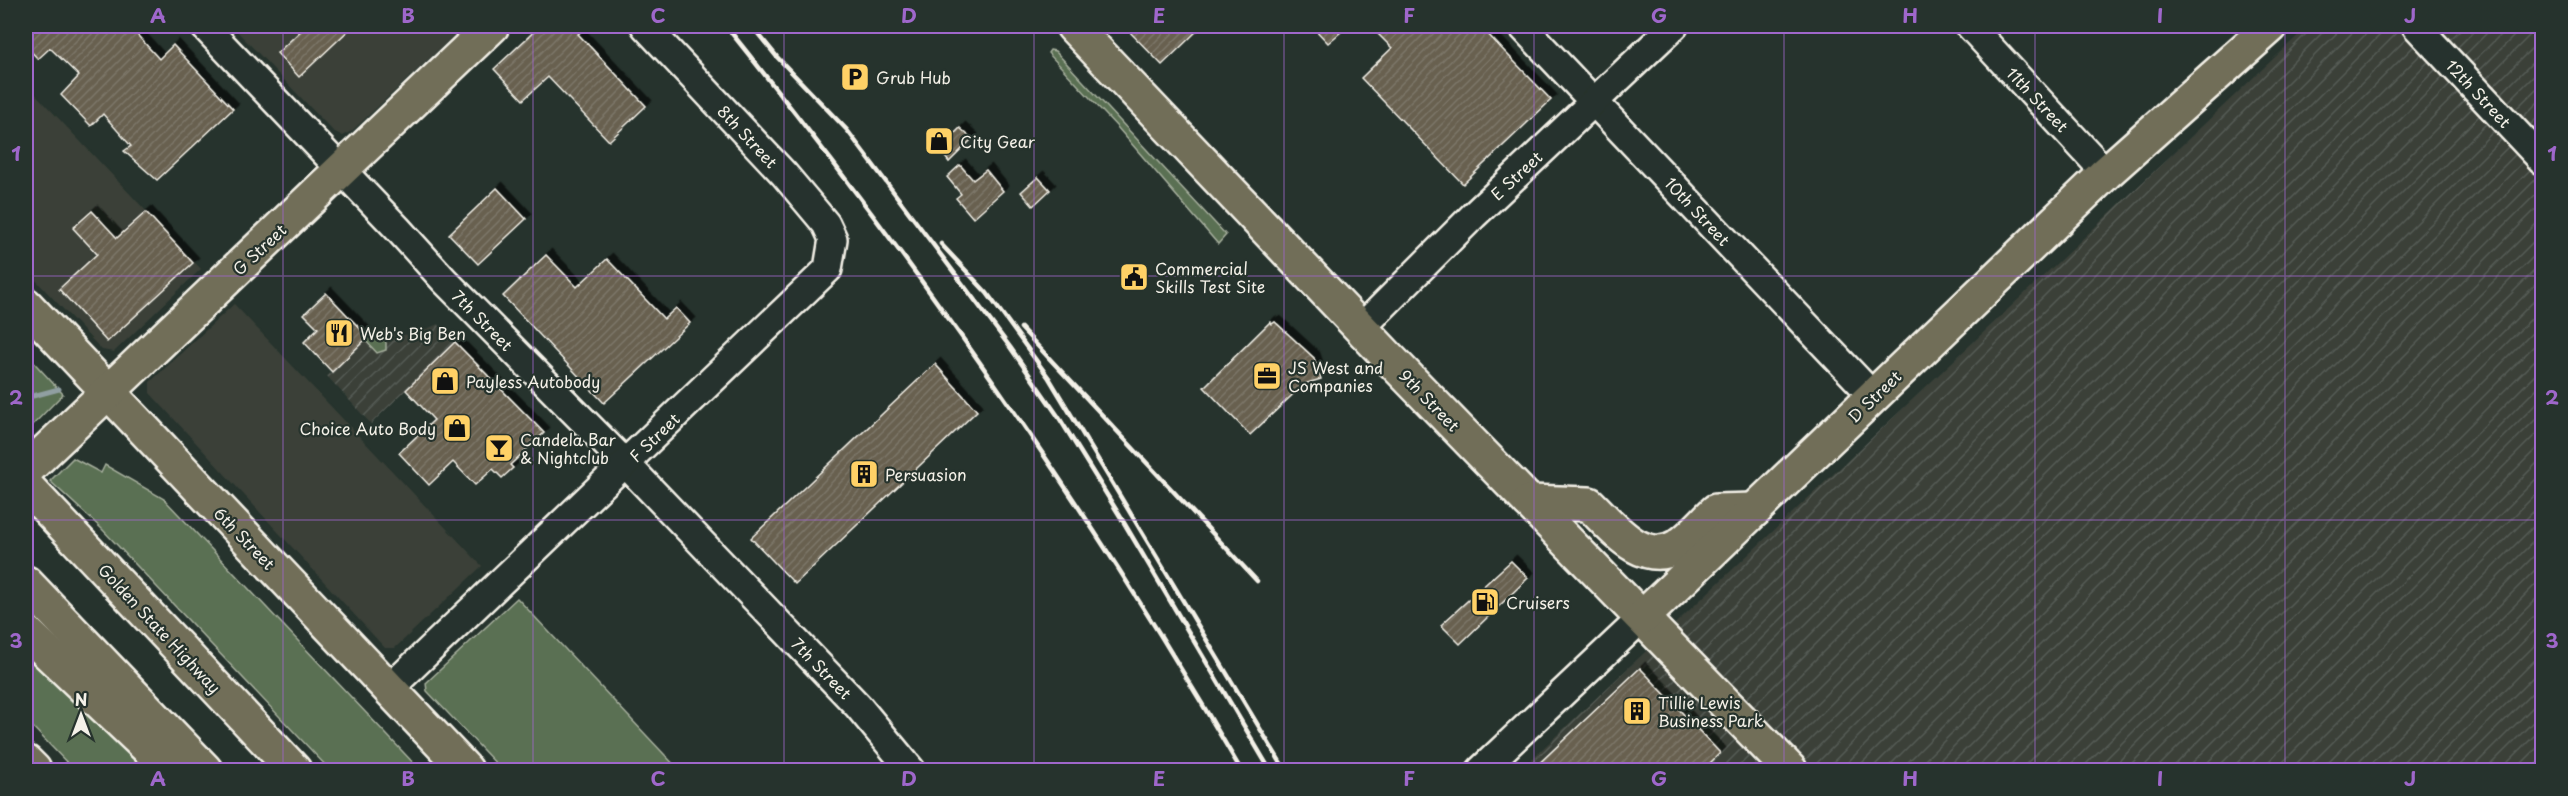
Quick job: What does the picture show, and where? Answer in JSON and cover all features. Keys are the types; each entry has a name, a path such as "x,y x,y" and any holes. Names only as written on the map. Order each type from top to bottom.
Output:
{"main road":[{"name":"G Street","path":"26,470 492,26"},
{"name":"D Street","path":"1643,617 2106,173 2271,26"},
{"name":"9th Street","path":"1078,27 1361,328 1790,771"},
{"name":"6th Street","path":"26,305 466,771"},
{"name":"Golden State Highway","path":"26,486 294,771"},
{"path":"1529,502 1589,504 1636,548 1648,553 1678,546 1716,511 1755,510"},
{"path":"26,583 205,771"},
{"path":"26,632 171,771"},
{"path":"26,762 34,771"}],"street":[{"name":"7th Street","path":"204,26 444,280 626,464 858,706 900,766"},
{"name":"8th Street","path":"645,26 784,174 826,224 833,239 832,255"},
{"name":"10th Street","path":"1522,26 1874,397"},
{"name":"E Street","path":"1361,328 1474,215 1674,26"},
{"name":"11th Street","path":"1970,26 2106,173"},
{"name":"12th Street","path":"2416,26 2542,160"},
{"name":"F Street","path":"388,689 819,279 828,269 832,255"},
{"name":"D Street","path":"1481,771 1643,617"}],"shaded area":[{"path":"232,26 464,26 352,131 343,136 333,131"},
{"path":"2308,26 2542,26 2542,770 1520,770"},
{"path":"26,84 201,269 114,352 102,350 26,270"},
{"path":"234,304 482,566 395,648 385,648 150,393 150,382"},
{"path":"438,324 455,342 371,424 327,376 365,340 377,353 385,350 386,330 401,335 415,334"}],"green space":[{"path":"1050,50 1055,51 1226,235 1218,244 1118,128 1048,53"},
{"path":"386,330 386,350 377,353 365,340 368,337 373,341"},
{"path":"26,354 63,394 26,432"},
{"path":"73,458 101,473 105,465 164,499 420,770 330,770 102,529 50,481"},
{"path":"517,598 679,770 502,770 427,691 426,683"},
{"path":"26,649 153,770 74,770 26,720"}],"building":[{"path":"26,26 129,26 159,59 173,45 233,109 157,180 124,151 131,146 103,114 91,126 61,95 79,76 50,48 38,59 26,46"},
{"path":"306,26 353,26 299,77 277,53"},
{"path":"540,26 587,26 578,34 646,106 609,141 548,77 523,100 494,69"},
{"path":"1124,26 1202,26 1162,65"},
{"path":"1312,26 1348,26 1328,43"},
{"path":"1370,26 1480,26 1551,100 1463,184 1361,78 1392,48"},
{"path":"960,128 972,139 949,162 939,149"},
{"path":"960,165 973,180 986,170 1003,191 973,218 956,198 961,194 947,177"},
{"path":"1038,177 1050,190 1033,206 1021,192"},
{"path":"497,188 526,219 478,264 449,234"},
{"path":"92,211 117,238 146,212 193,263 107,342 59,289 97,254 73,228"},
{"path":"546,255 577,287 607,259 664,319 676,308 690,323 604,403 503,296"},
{"name":"Web's Big Ben","path":"326,293 368,337 332,372 304,342 318,328 304,314"},
{"name":"JS West and Companies","path":"1270,322 1272,324 1275,322 1314,358 1321,379 1304,384 1250,435 1204,387"},
{"path":"455,342 544,433 510,465 513,468 502,478 493,469 475,485 453,462 429,485 399,453 434,420 406,390"},
{"name":"Persuasion","path":"935,364 977,411 795,584 751,538"},
{"name":"Cruisers","path":"1511,561 1528,578 1460,644 1441,625"},
{"name":"Tillie Lewis Business Park","path":"1640,668 1720,753 1702,771 1531,771"}],"waterway":[{"path":"26,391 33,396 59,389"}],"railway":[{"path":"726,26 865,205 998,388 1062,481 1123,576 1241,770"},
{"path":"752,26 777,57 847,130 1010,347 1058,416 1120,516 1270,770"},
{"path":"941,244 987,293 1049,378 1285,770"},
{"path":"1021,328 1257,581"}],"place":[{"name":"Grub Hub","path":"855,77"},
{"name":"City Gear","path":"939,141"},
{"name":"Commercial Skills Test Site","path":"1134,277"},
{"name":"Web's Big Ben","path":"339,333"},
{"name":"JS West and Companies","path":"1267,376"},
{"name":"Payless Autobody","path":"445,381"},
{"name":"Choice Auto Body","path":"457,428"},
{"name":"Candela Bar & Nightclub","path":"499,448"},
{"name":"Persuasion","path":"864,474"},
{"name":"Cruisers","path":"1485,602"},
{"name":"Tillie Lewis Business Park","path":"1637,711"}]}
